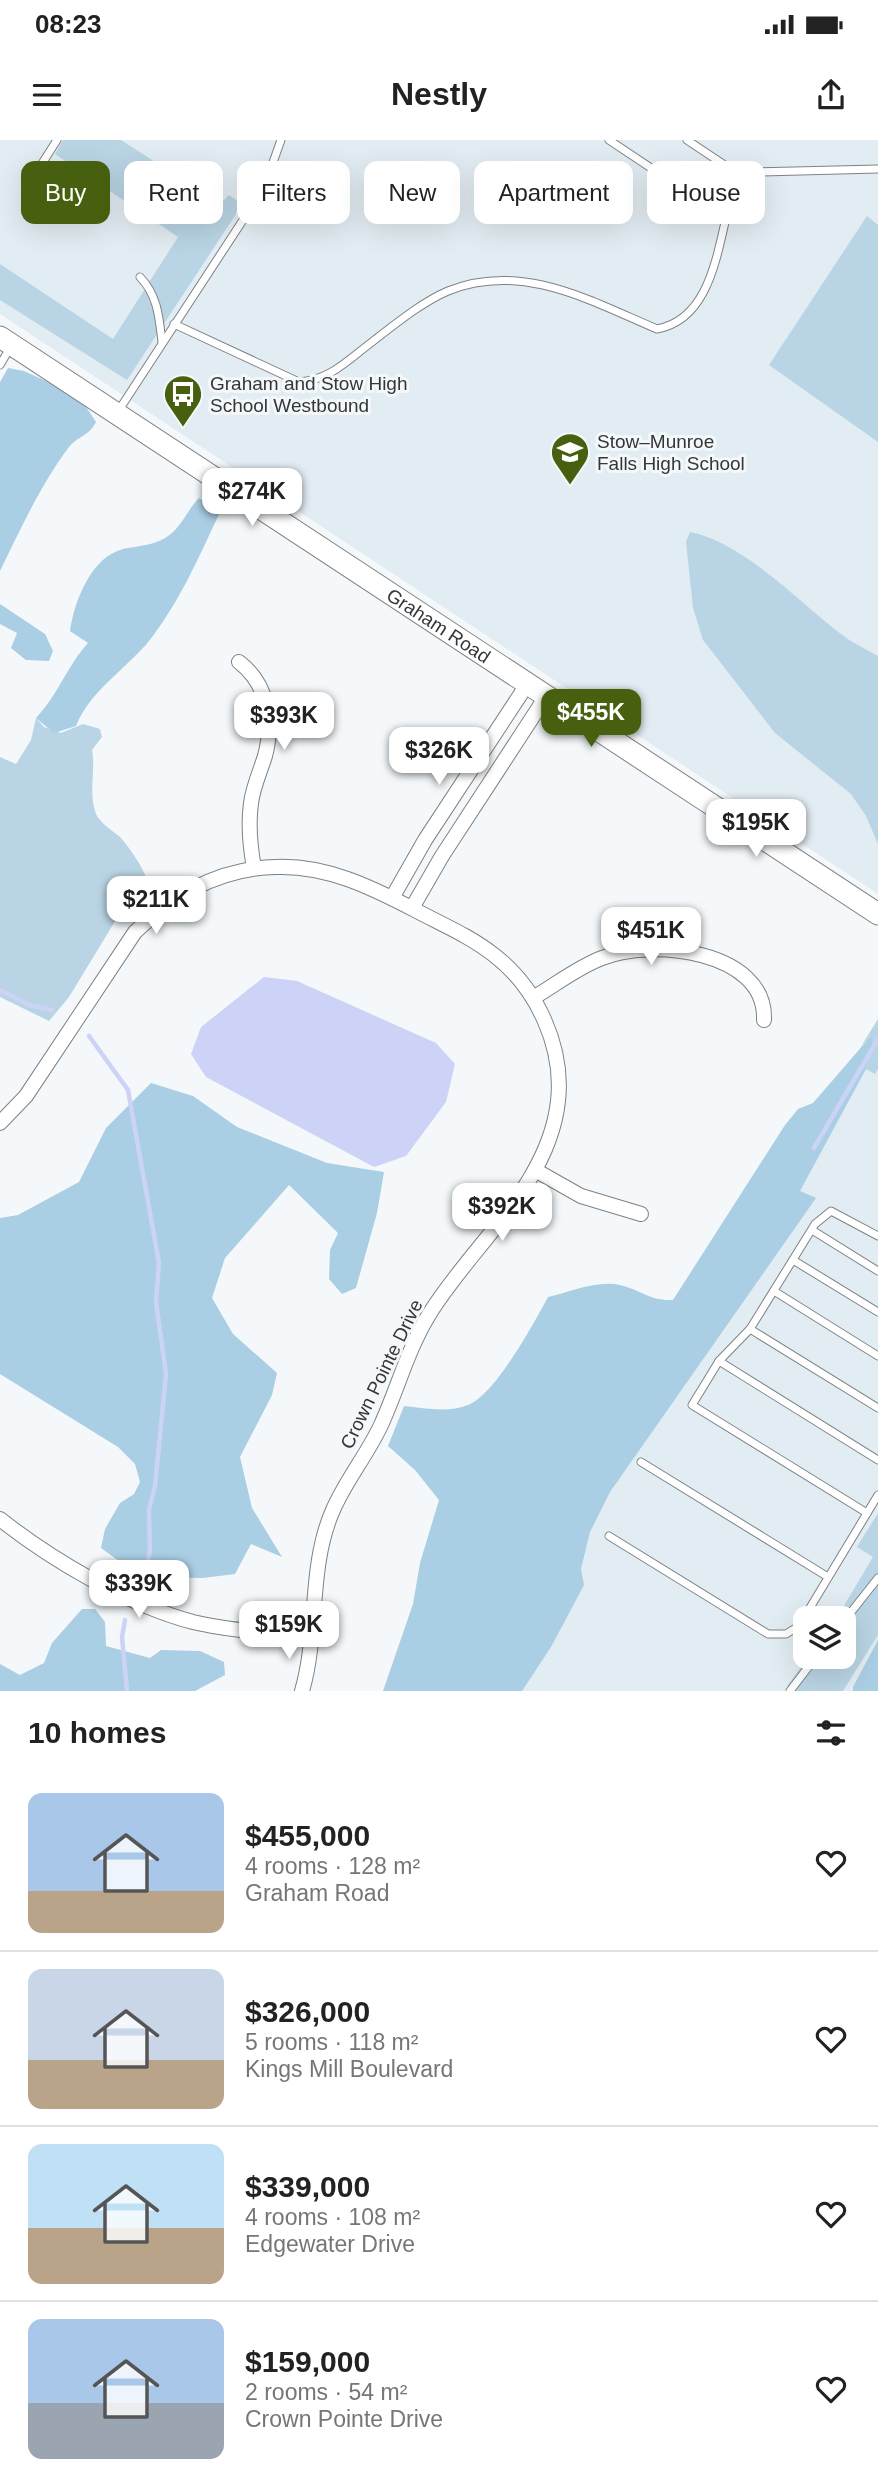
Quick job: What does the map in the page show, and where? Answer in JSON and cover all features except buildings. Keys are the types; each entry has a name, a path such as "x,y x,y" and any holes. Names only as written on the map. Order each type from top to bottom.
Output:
{"main road":[{"name":"Graham Road","path":"6,341 878,914"}],"street":[{"path":"239,662 261,685 267,715 267,748 253,790 249,820 254,868"},
{"path":"392,898 439,819 528,683"},
{"path":"412,908 458,831 547,695"},
{"path":"483,754 501,766"},
{"path":"439,819 458,831"},
{"name":"Crown Pointe Drive","path":"0,1123 26,1096 135,932 152,915 192,888 254,868 277,866 321,871 392,898 486,949 510,969 533,998 554,1048 559,1087 552,1130 535,1170 424,1322 378,1431 336,1504 323,1545 302,1691"},
{"path":"533,998 603,957 635,951 682,950 710,957 744,976 759,994 765,1020"},
{"path":"535,1170 581,1196 641,1214"},
{"path":"0,1519 61,1563 168,1614 197,1623 310,1639"}],"lane":[{"path":"44,161 57,140"},
{"path":"117,413 243,220 271,168 281,140"},
{"path":"609,140 647,165"},
{"path":"687,140 718,161"},
{"path":"765,172 878,169"},
{"path":"174,324 299,382 317,381 347,363 372,342 444,292 506,279 551,285 657,329 672,327 683,321 694,306 716,265 725,224"},
{"path":"140,277 151,288 159,310 162,342"},
{"path":"0,365 6,341"},
{"path":"867,1513 692,1405 719,1361 750,1329 811,1230 831,1212 878,1236"},
{"path":"811,1230 878,1271"},
{"path":"793,1259 878,1312"},
{"path":"774,1291 878,1356"},
{"path":"750,1329 878,1408"},
{"path":"719,1361 878,1461"},
{"path":"641,1462 828,1577"},
{"path":"609,1536 768,1634 786,1634 799,1626 878,1495"},
{"path":"856,1606 878,1578"},
{"path":"790,1691 807,1669"}],"shaded area":[{"name":"Stow–Munroe Falls High School","path":"0,140 878,140 878,894 0,314"},
{"path":"63,140 121,140 153,161 124,161 124,201 110,191 110,161 65,161 55,154"},
{"path":"229,195 237,201 236,214 127,380 0,300 0,264 113,339 178,237 159,224 223,224 223,201"},
{"path":"867,216 878,225 878,442 769,365"},
{"path":"8,368 24,371 79,396 96,422 90,431 72,443 49,476 0,571 0,382"},
{"path":"199,498 220,512 170,611 149,641 90,702 76,726 54,733 36,718 88,643 70,631 75,607 86,582 102,561 112,554 167,537"},
{"path":"690,532 710,538 750,560 845,637 878,656 878,844 866,816 851,794 775,733 703,640 693,608 686,542"},
{"path":"0,604 45,634 53,651 49,661 26,660 11,648 17,633 0,624"},
{"path":"36,718 44,727 61,733 83,724 100,729 102,737 92,750 96,814 129,848 150,889 117,918 69,997 49,1021 0,997 0,757 16,764 31,740"},
{"path":"264,977 297,981 436,1043 455,1064 446,1102 406,1156 374,1167 206,1077 191,1054 201,1027"},
{"path":"878,1019 878,1691 455,1691"},
{"path":"878,1019 878,1069 875,1074 866,1069 873,1041 871,1036 862,1045"},
{"path":"871,1036 873,1041 866,1069 800,1191 816,1198 610,1492 590,1532 581,1569 584,1585 551,1647 522,1691 383,1691 413,1604 420,1563 439,1500 415,1470 388,1446 404,1406 453,1409 479,1399 513,1357 548,1297 593,1285 611,1284 658,1299 673,1300 785,1125 798,1109 813,1103"},
{"path":"151,1083 193,1096 237,1127 327,1163 384,1172 377,1213 356,1288 342,1294 329,1279 330,1250 338,1233 289,1185 225,1258 212,1298 233,1334 277,1373 272,1395 240,1457 252,1508 282,1557 251,1544 235,1574 203,1578 141,1577 101,1548 105,1529 120,1503 134,1494 140,1482 135,1464 118,1447 0,1374 0,1218 18,1215 79,1182 106,1128"},
{"path":"878,1513 878,1635 843,1691 794,1691 787,1686 799,1669 856,1669 856,1606 844,1606 873,1557 857,1547"},
{"path":"82,1609 95,1609 105,1622 106,1646 150,1658 161,1650 200,1651 224,1662 225,1675 195,1691 0,1691 0,1664 20,1675 44,1663 52,1643"},
{"path":"878,1640 878,1691 853,1691 853,1687"}],"waterway":[{"path":"0,990 29,1005 52,1010"},
{"path":"89,1036 128,1090 159,1263 156,1302 166,1374 155,1486 149,1510 150,1550 146,1573"},
{"path":"814,1148 878,1039"},
{"path":"125,1620 122,1637 127,1691"}],"place":[{"name":"Graham and Stow High School Westbound","path":"183,428"},
{"name":"Stow–Munroe Falls High School","path":"570,486"}]}
